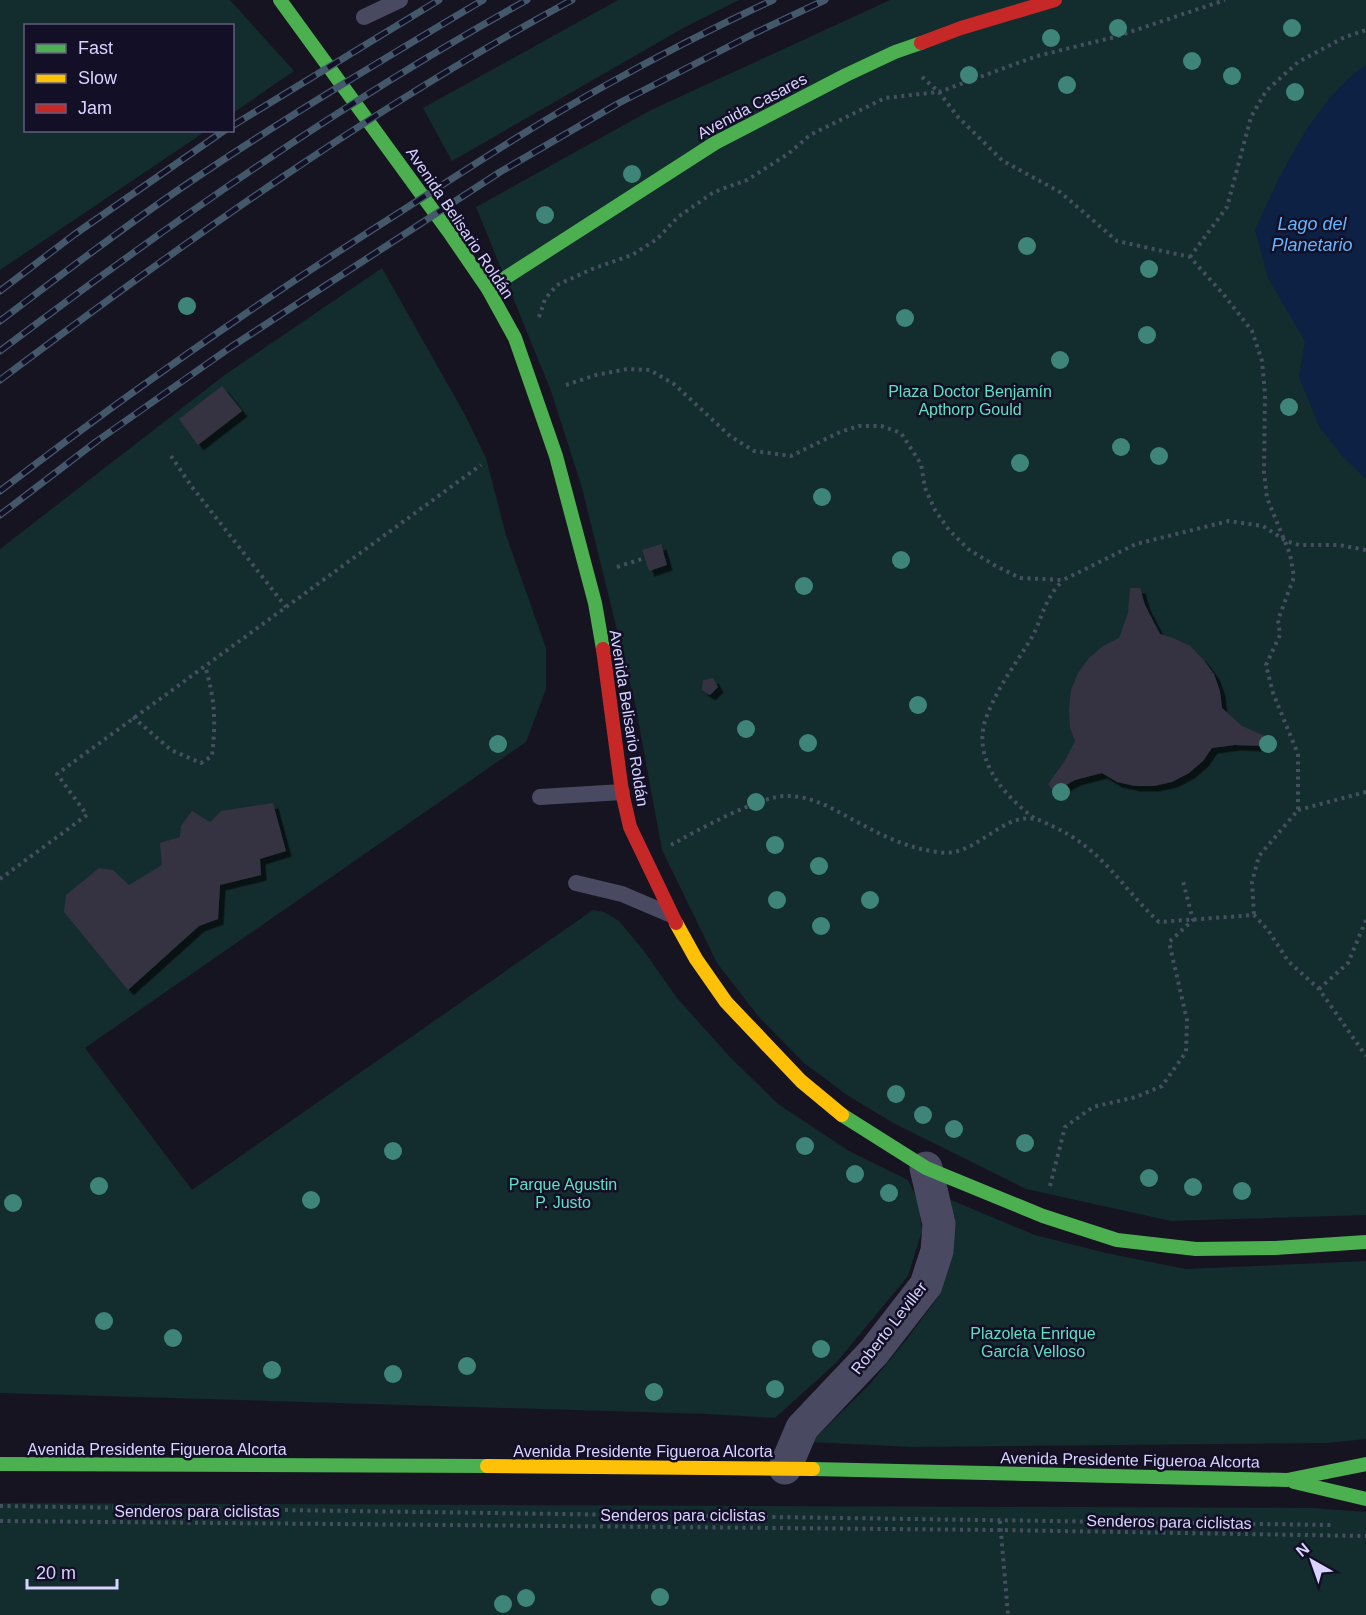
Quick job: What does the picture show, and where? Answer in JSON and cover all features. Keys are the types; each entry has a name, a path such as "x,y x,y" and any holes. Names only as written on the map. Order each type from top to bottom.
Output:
{"street":[{"name":"Avenida Belisario Roldán","path":"280,0 451,235 488,289 515,338 537,397 568,500 595,603 610,694 622,792 630,827 670,915 696,959 726,1002 801,1081 848,1119 926,1168 1043,1216 1117,1240 1196,1249 1275,1248 1366,1242"},
{"name":"Avenida Casares","path":"488,289 715,143 846,75 895,52 962,27 1055,0"},
{"name":"Roberto Leviller","path":"785,1468 802,1428 873,1353 926,1285 937,1251 939,1224 926,1168"},
{"name":"Avenida Presidente Figueroa Alcorta","path":"0,1464 785,1468 1287,1480 1366,1499"},
{"name":"Avenida Presidente Figueroa Alcorta","path":"1287,1480 1366,1464"}],"lane":[{"path":"364,17 397,1"},
{"path":"540,797 622,792"},
{"path":"576,883 622,894 670,915"}],"path":[{"path":"538,325 545,299 557,285 592,269 632,255 657,239 678,217 714,192 747,180 788,154 810,135 885,98 939,93 1037,56 1115,37 1225,0"},
{"path":"1190,257 1227,207 1251,117 1266,91 1298,62 1345,37 1366,30"},
{"path":"895,52 939,93 958,117 1003,161 1060,192 1117,241 1190,257 1224,295 1251,331 1262,361 1267,498 1286,541 1294,577 1278,620 1280,634 1266,665 1273,693 1298,754 1298,810"},
{"path":"537,397 596,375 627,369 650,370 674,384 730,436 754,451 791,456 840,432 859,426 881,426 901,433 921,464 925,488 934,510 949,530 968,549 1020,578 1063,580"},
{"path":"560,380 566,386"},
{"path":"171,456 199,496 286,607"},
{"path":"0,879 87,815 57,774 482,465"},
{"path":"1254,915 1159,922 1084,843 1034,819 1014,803 989,769 983,740 986,715 1001,685 1034,634 1049,598 1063,580 1136,544 1229,521 1263,526 1286,541 1299,545 1339,545 1366,550"},
{"path":"134,717 171,750 201,763 212,756 214,696 206,666"},
{"path":"1366,792 1298,810 1259,856 1252,882 1254,915 1268,930 1288,961 1319,989 1366,1056"},
{"path":"643,858 715,822 766,800 786,795 808,798 833,808 863,826 902,844 934,852 953,853 972,846 1008,823 1034,819"},
{"path":"1183,881 1192,920"},
{"path":"1043,1216 1065,1127 1093,1107 1136,1097 1162,1086 1186,1052 1188,1020 1169,942 1192,920"},
{"path":"1319,989 1348,963 1366,920"},
{"path":"0,1506 1342,1525"},
{"name":"Senderos para ciclistas","path":"0,1521 999,1530 1366,1536"},
{"path":"1000,1521 1008,1615"}],"green space":[{"path":"0,0 230,0 294,71 234,112 234,24 24,24 24,132 205,132 0,270"},
{"path":"618,0 739,0 687,26 452,161 423,108"},
{"name":"Plaza Doctor Benjamín Apthorp Gould","path":"890,0 1366,0 1366,1215 1171,1221 1026,1189 893,1123 847,1095 804,1063 758,1016 717,963 662,850 635,703 582,488 551,391 476,207 651,110"},
{"name":"Parque Agustin P. Justo","path":"382,268 465,415 486,458 506,535 546,648 546,689 526,742 85,1048 192,1190 593,910 604,912 619,921 644,951 677,998 730,1057 778,1104 849,1151 908,1180 918,1201 922,1231 908,1276 836,1363 775,1418 0,1393 0,549 226,374"},
{"name":"Plazoleta Enrique García Velloso","path":"951,1200 1035,1235 1106,1253 1186,1269 1366,1261 1366,1439 1327,1443 913,1447 811,1442 869,1385 938,1297 954,1245"},
{"path":"0,1503 1313,1508 1366,1512 1366,1615 0,1615"}],"water":[{"name":"Lago del Planetario","path":"1366,65 1366,479 1343,457 1319,426 1299,377 1305,341 1268,278 1255,230 1300,140 1331,98"}],"building":[{"path":"222,386 242,411 198,445 179,419"},
{"path":"661,544 667,565 649,571 642,550"},
{"path":"1130,588 1140,588 1145,605 1160,634 1190,646 1203,659 1214,674 1220,691 1222,708 1242,726 1265,736 1262,746 1235,745 1212,748 1203,761 1189,773 1172,782 1154,786 1135,786 1117,782 1102,773 1075,780 1054,792 1048,784 1064,762 1075,741 1070,728 1071,690 1078,673 1089,658 1103,646 1119,638 1128,613"},
{"path":"713,678 718,687 710,695 702,690 703,680"},
{"path":"273,803 286,851 260,859 261,875 220,885 218,919 199,926 128,990 64,912 66,895 99,868 113,870 129,885 162,865 160,843 180,837 181,826 192,811 210,822 221,811"}],"railway":[{"path":"234,125 439,0"},
{"path":"0,321 91,252 184,186 332,91 483,0"},
{"path":"0,351 192,211 324,122 458,39 527,0"},
{"path":"0,380 208,228 350,132 423,86 572,0"},
{"path":"0,491 147,382 247,312 477,162 628,73 773,0"},
{"path":"0,515 97,441 231,347 500,172 619,103 825,0"},
{"path":"0,291 75,234 222,132"}],"traffic: fast":[{"path":"280,0 451,235 488,289 515,338 556,456 595,603 603,649"},
{"path":"488,289 715,143 846,75 895,52 921,43"},
{"path":"842,1115 926,1168 1043,1216 1117,1240 1196,1249 1275,1248 1366,1242"},
{"path":"0,1464 487,1466"},
{"path":"813,1469 1287,1480 1366,1464"},
{"path":"1294,1482 1366,1499"}],"traffic: slow":[{"path":"676,923 696,959 726,1002 801,1081 842,1115"},
{"path":"487,1466 813,1469"}],"traffic: jam":[{"path":"921,43 961,28 1055,0"},
{"path":"603,649 622,792 630,827 676,923"}]}
